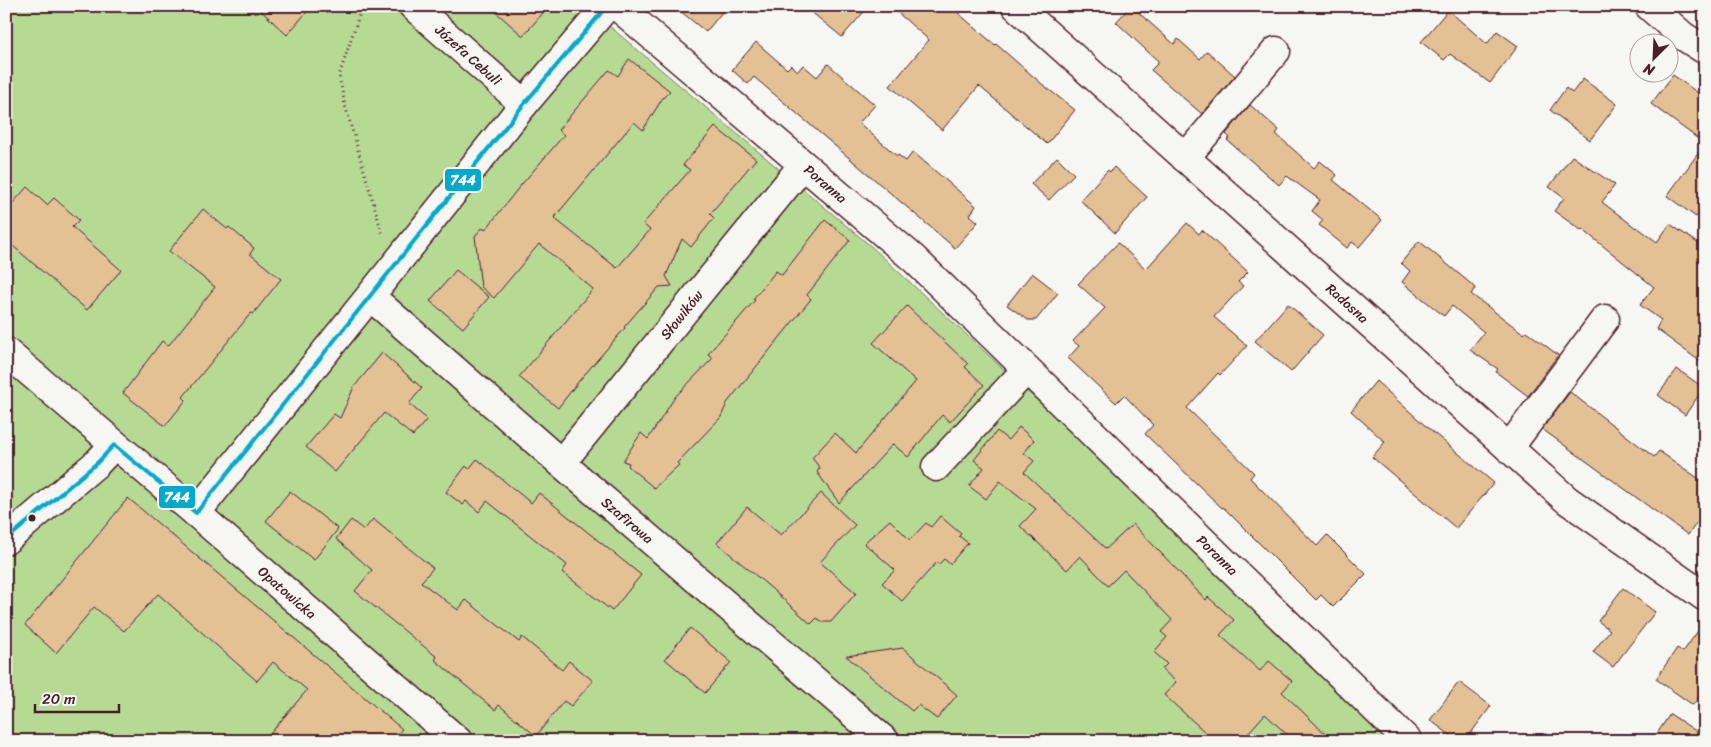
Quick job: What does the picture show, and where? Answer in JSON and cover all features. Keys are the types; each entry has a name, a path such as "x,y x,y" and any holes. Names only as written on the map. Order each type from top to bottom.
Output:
{"street":[{"name":"Józefa Cebuli","path":"413,6 524,104"},
{"path":"196,513 524,104 607,6"},
{"name":"Poranna","path":"617,6 914,259 1408,741"},
{"name":"Radosna","path":"1016,6 1567,500 1705,596"},
{"path":"1649,6 1683,36 1705,50"},
{"path":"1185,158 1276,51"},
{"name":"Słowików","path":"561,463 803,165"},
{"name":"Szafirowa","path":"371,296 561,463 885,741"},
{"path":"1509,448 1605,319"},
{"name":"Opatowicka","path":"6,352 196,513 458,741"},
{"path":"936,467 1026,370"},
{"path":"6,540 97,462 114,445"}],"path":[{"path":"362,6 338,76 383,237"}],"green space":[{"path":"6,6 590,6 589,9 873,248 1404,741 6,741"}],"building":[{"path":"256,6 312,6 287,35"},
{"path":"489,6 549,6 523,36"},
{"path":"674,6 727,6 706,32"},
{"path":"804,6 869,6 842,37"},
{"path":"890,6 950,6 1075,110 1047,144 979,86 942,130 890,86 929,40"},
{"path":"1131,6 1174,44 1178,39 1200,59 1207,51 1235,76 1202,114 1151,70 1159,62 1116,22"},
{"path":"1448,10 1487,44 1497,31 1518,46 1490,83 1450,54 1444,60 1421,42"},
{"path":"756,42 787,69 791,65 798,71 803,65 817,77 828,64 875,105 859,123 897,156 906,161 913,152 976,206 970,215 978,222 955,248 754,77 748,84 732,70"},
{"path":"629,59 670,91 662,99 643,130 634,122 554,218 617,268 650,230 643,224 690,170 683,165 715,127 756,159 710,214 714,218 691,247 682,239 666,276 672,286 659,287 558,408 519,377 593,289 539,244 494,298 481,287 475,236 481,229 487,228 564,135 558,130 609,70 618,76"},
{"path":"1583,79 1617,104 1590,140 1550,110 1566,88 1572,93"},
{"path":"1678,79 1705,98 1705,144 1651,104 1668,82 1678,82"},
{"path":"1250,105 1279,130 1276,134 1314,168 1320,161 1337,175 1333,180 1382,220 1359,247 1352,242 1347,248 1319,225 1323,220 1312,211 1320,200 1287,176 1279,185 1227,140 1230,138 1226,134"},
{"path":"1705,144 1705,205 1696,217 1667,196"},
{"path":"1572,156 1615,185 1602,202 1636,228 1657,242 1670,224 1705,248 1705,365 1656,329 1661,320 1640,305 1654,287 1582,229 1554,211 1564,198 1549,187"},
{"path":"1057,157 1074,174 1049,200 1031,184"},
{"path":"1114,167 1147,197 1115,233 1080,200 1108,170 1110,172"},
{"path":"27,187 47,205 54,198 79,220 72,227 121,270 87,310 6,240 6,211"},
{"path":"203,209 254,248 250,254 281,279 183,397 186,400 165,426 123,393 162,341 168,346 215,287 169,251"},
{"path":"825,220 850,240 807,295 811,299 727,403 721,417 677,463 679,465 654,488 628,466 629,463 623,461 641,433 648,439 675,397 713,358 708,354 755,300 753,299 776,271 782,275"},
{"path":"1187,223 1199,234 1202,230 1248,272 1238,282 1243,286 1214,317 1247,346 1220,375 1218,373 1187,408 1254,473 1250,478 1317,546 1327,535 1366,574 1333,607 1321,595 1316,600 1223,507 1145,434 1153,425 1124,395 1116,403 1068,358 1079,346 1073,341 1105,308 1078,284 1118,243 1146,269"},
{"path":"1419,241 1476,288 1471,294 1524,334 1526,331 1558,355 1528,396 1496,372 1498,369 1470,350 1484,332 1452,306 1444,316 1402,282 1410,271 1401,263"},
{"path":"456,270 489,297 463,328 430,301"},
{"path":"1032,273 1058,293 1036,320 1028,320 1007,305"},
{"path":"1288,304 1323,335 1291,372 1255,341"},
{"path":"907,306 968,364 965,367 984,385 950,422 942,415 908,457 893,444 839,503 817,472 820,468 812,458 835,433 856,453 916,381 873,343"},
{"path":"382,353 422,388 409,404 427,419 413,436 384,413 335,472 306,447 334,414 340,418 354,387"},
{"path":"1677,369 1704,388 1685,415 1658,395"},
{"path":"1376,381 1429,429 1494,483 1456,528 1372,457 1385,442 1351,411"},
{"path":"1570,392 1654,457 1659,451 1705,483 1705,511 1688,535 1542,429"},
{"path":"1019,427 1034,440 1024,453 1034,461 1024,472 1106,549 1133,524 1206,600 1208,597 1234,620 1220,635 1260,671 1269,661 1292,681 1282,692 1333,741 1294,741 1265,714 1241,741 1215,741 1164,695 1176,682 1162,669 1167,664 1154,652 1167,637 1161,632 1172,620 1124,570 1108,586 1080,556 1067,570 1020,526 1036,509 1000,481 986,499 969,486 984,468 974,460 997,431 1008,440"},
{"path":"477,459 531,503 539,493 641,575 612,611 562,572 567,565 487,501 479,512 466,501 463,505 446,492 466,466 469,469"},
{"path":"290,491 338,529 314,560 266,521"},
{"path":"821,493 855,525 820,562 856,593 831,622 822,622 817,618 811,624 717,543 747,507 781,535"},
{"path":"128,498 402,729 391,741 264,741 307,690 273,662 257,681 158,594 124,631 94,607 56,653 25,625"},
{"path":"940,516 961,534 959,536 968,543 950,564 944,559 939,564 937,562 902,601 882,583 895,570 864,543 890,520 910,540 926,523 931,527"},
{"path":"373,519 433,568 421,582 458,610 466,600 519,642 522,637 562,670 569,661 593,681 571,706 564,701 536,736 499,705 495,710 435,660 437,657 355,591 372,570 336,539 351,520 364,530"},
{"path":"1623,588 1655,612 1613,667 1593,652 1610,630 1598,621"},
{"path":"1705,621 1705,689 1693,705 1656,679 1677,648 1683,652"},
{"path":"690,628 731,662 705,693 665,659"},
{"path":"903,648 957,695 937,719 918,705 912,711 846,656"},
{"path":"1459,682 1491,706 1465,741 1458,741 1430,720"},
{"path":"1670,714 1705,737 1705,741 1652,741"}],"transit line":[{"name":"744","path":"6,540 97,463 114,445 196,513 524,104 607,6"}]}
